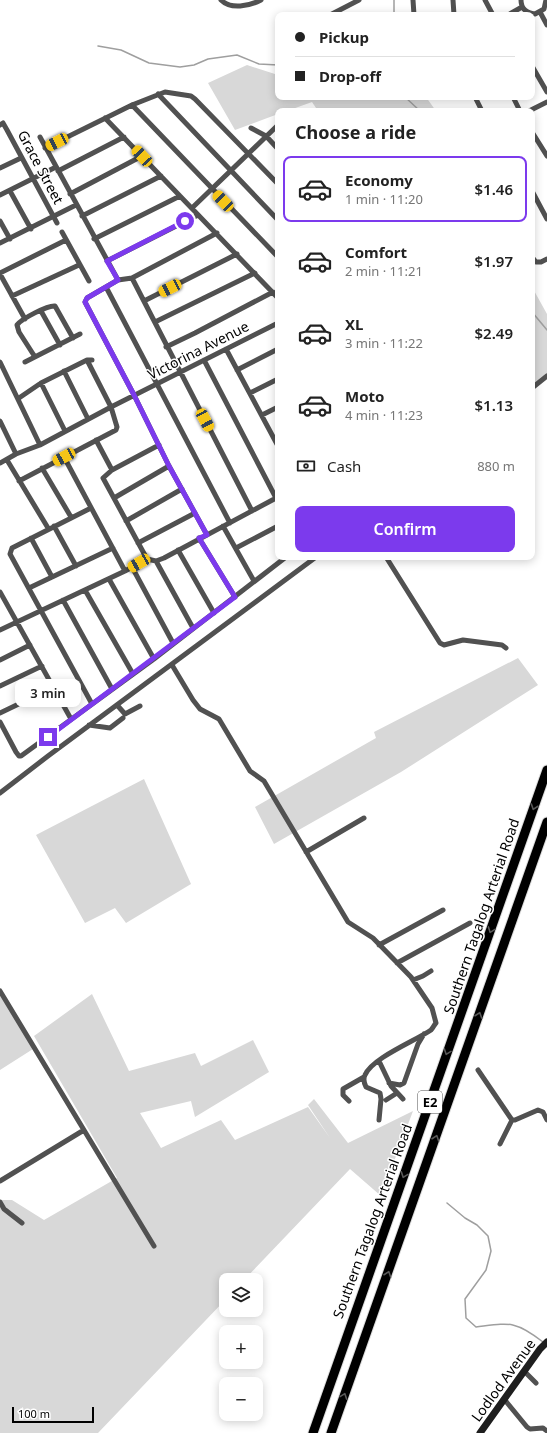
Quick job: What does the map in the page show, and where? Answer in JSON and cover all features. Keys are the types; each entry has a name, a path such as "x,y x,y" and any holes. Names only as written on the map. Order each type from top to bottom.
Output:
{"highway":[{"name":"Southern Tagalog Arterial Road","path":"313,1433 547,770"},
{"name":"E2","path":"331,1433 547,822"}],"main road":[{"name":"Lodlod Avenue","path":"480,1433 540,1349 547,1342"}],"street":[{"path":"221,0 223,3 242,6 260,0"},
{"path":"336,12 359,0"},
{"path":"413,0 414,12"},
{"path":"453,0 454,12"},
{"path":"484,0 491,12"},
{"path":"521,0 522,7 528,12"},
{"path":"535,13 544,9 546,0"},
{"path":"513,12 522,7"},
{"path":"540,12 547,25"},
{"path":"535,71 547,92"},
{"path":"45,148 132,105 165,92 191,96 195,99 275,181"},
{"path":"158,94 275,217"},
{"path":"535,108 547,102"},
{"path":"132,105 275,254"},
{"path":"105,118 275,294"},
{"name":"Grace Street","path":"2,124 57,223"},
{"path":"251,128 266,136 275,146"},
{"path":"192,208 275,128"},
{"path":"40,137 76,206 118,280"},
{"path":"0,195 124,137"},
{"path":"535,137 547,156"},
{"path":"70,194 142,156"},
{"path":"0,168 21,158"},
{"path":"82,216 161,176"},
{"path":"10,191 31,229"},
{"path":"94,239 180,196"},
{"path":"535,197 547,219"},
{"path":"0,243 76,206"},
{"path":"107,261 198,215"},
{"path":"0,222 10,238"},
{"path":"62,232 89,281"},
{"path":"207,535 169,466 134,395 85,302 87,298 118,280 132,278 217,233"},
{"path":"25,319 0,273 66,240"},
{"path":"144,301 237,254"},
{"path":"535,261 541,262 547,259"},
{"path":"12,296 79,265"},
{"path":"154,322 255,273"},
{"path":"132,278 166,347 252,511"},
{"path":"106,287 230,522"},
{"path":"166,347 196,333 273,292"},
{"path":"35,357 18,328 18,323 50,306 55,306 73,338"},
{"path":"41,311 60,345"},
{"name":"Victorina Avenue","path":"0,463 16,454 40,445 134,395 275,324"},
{"path":"25,362 80,334"},
{"path":"226,349 275,440"},
{"path":"237,370 275,351"},
{"path":"19,398 41,382 90,360 111,407 117,427 116,430 19,481"},
{"path":"204,360 275,493"},
{"path":"0,362 19,398 40,445"},
{"path":"64,371 88,419"},
{"path":"535,386 547,376"},
{"path":"250,393 275,380"},
{"path":"41,382 65,431"},
{"path":"262,415 275,408"},
{"path":"0,421 16,454"},
{"path":"96,440 112,470"},
{"path":"146,559 103,478 112,470 159,445"},
{"path":"64,457 125,572"},
{"path":"7,460 48,528"},
{"path":"114,498 169,466"},
{"path":"42,468 71,518"},
{"path":"126,521 182,489"},
{"path":"0,630 125,572 146,559 156,561 275,498"},
{"path":"91,508 48,528 12,548 10,554 92,704"},
{"path":"138,543 195,512"},
{"path":"54,526 76,566"},
{"path":"223,526 254,581"},
{"path":"236,548 275,528"},
{"path":"31,538 52,577"},
{"path":"199,538 235,597"},
{"path":"29,588 113,548"},
{"path":"178,550 214,613"},
{"path":"0,722 19,756 24,754 154,659 282,560"},
{"path":"0,793 89,725 312,560"},
{"path":"388,560 440,643 444,645 463,640 502,645 506,648"},
{"path":"156,561 193,628"},
{"path":"132,567 173,643"},
{"path":"109,579 154,659"},
{"path":"85,590 133,674"},
{"path":"0,592 71,719"},
{"path":"63,600 112,689"},
{"path":"0,607 6,603"},
{"path":"0,660 30,645"},
{"path":"172,665 200,709 218,719 250,772 264,781 348,922 373,938 413,980 432,1008 436,1019 436,1023 432,1029 379,1061 364,1077 343,1089 343,1095 350,1101"},
{"path":"0,686 42,666"},
{"path":"0,713 54,687"},
{"path":"118,705 125,714 140,706"},
{"path":"89,725 110,728 123,718"},
{"path":"306,852 364,818"},
{"path":"379,945 443,910"},
{"path":"397,964 470,923"},
{"path":"413,980 426,975 431,971"},
{"path":"0,991 154,1246"},
{"path":"389,1083 400,1085 404,1083 418,1044 425,1033"},
{"path":"379,1061 389,1083 403,1099"},
{"path":"478,1070 512,1120"},
{"path":"364,1077 366,1087 380,1093 381,1099 379,1120"},
{"path":"386,1100 397,1093"},
{"path":"512,1120 538,1110 543,1112 547,1120"},
{"path":"500,1144 512,1120"},
{"path":"0,1181 84,1130"},
{"path":"0,1202 4,1209 22,1223"},
{"path":"524,1371 536,1384"},
{"path":"504,1399 527,1427 530,1429 543,1428 547,1431"}],"shaded area":[{"path":"247,65 275,74 275,100 428,100 434,108 316,108 312,102 295,108 275,108 275,115 235,130 208,83"},
{"path":"535,292 547,314 547,375 535,384"},
{"path":"518,658 538,685 401,772 274,844 255,807 376,738 374,732"},
{"path":"144,779 191,884 126,923 115,908 85,923 36,835"},
{"path":"0,994 33,1049 0,1070"},
{"path":"92,994 129,1071 195,1053 201,1066 253,1040 269,1072 195,1117 191,1101 140,1113 161,1148 221,1120 235,1140 308,1107 330,1138 308,1105 314,1099 348,1143 413,1111 381,1196 350,1169 251,1273 219,1273 219,1306 98,1433 0,1433 0,1200 12,1200 44,1220 117,1178 34,1036"}],"waterway":[{"path":"394,0 394,12"},
{"path":"98,46 121,50 149,63 180,67 194,65 208,59 237,55 259,64 275,65"},
{"path":"408,100 417,108"},
{"path":"535,316 547,330"},
{"path":"447,1203 465,1218 477,1225 488,1236 491,1251 486,1270 465,1299 466,1318 476,1327 504,1324 518,1327 543,1342"}],"route":[{"path":"48,737 235,597 199,538 207,535 169,466 134,395 85,302 87,298 118,280 107,261 185,221"}]}
